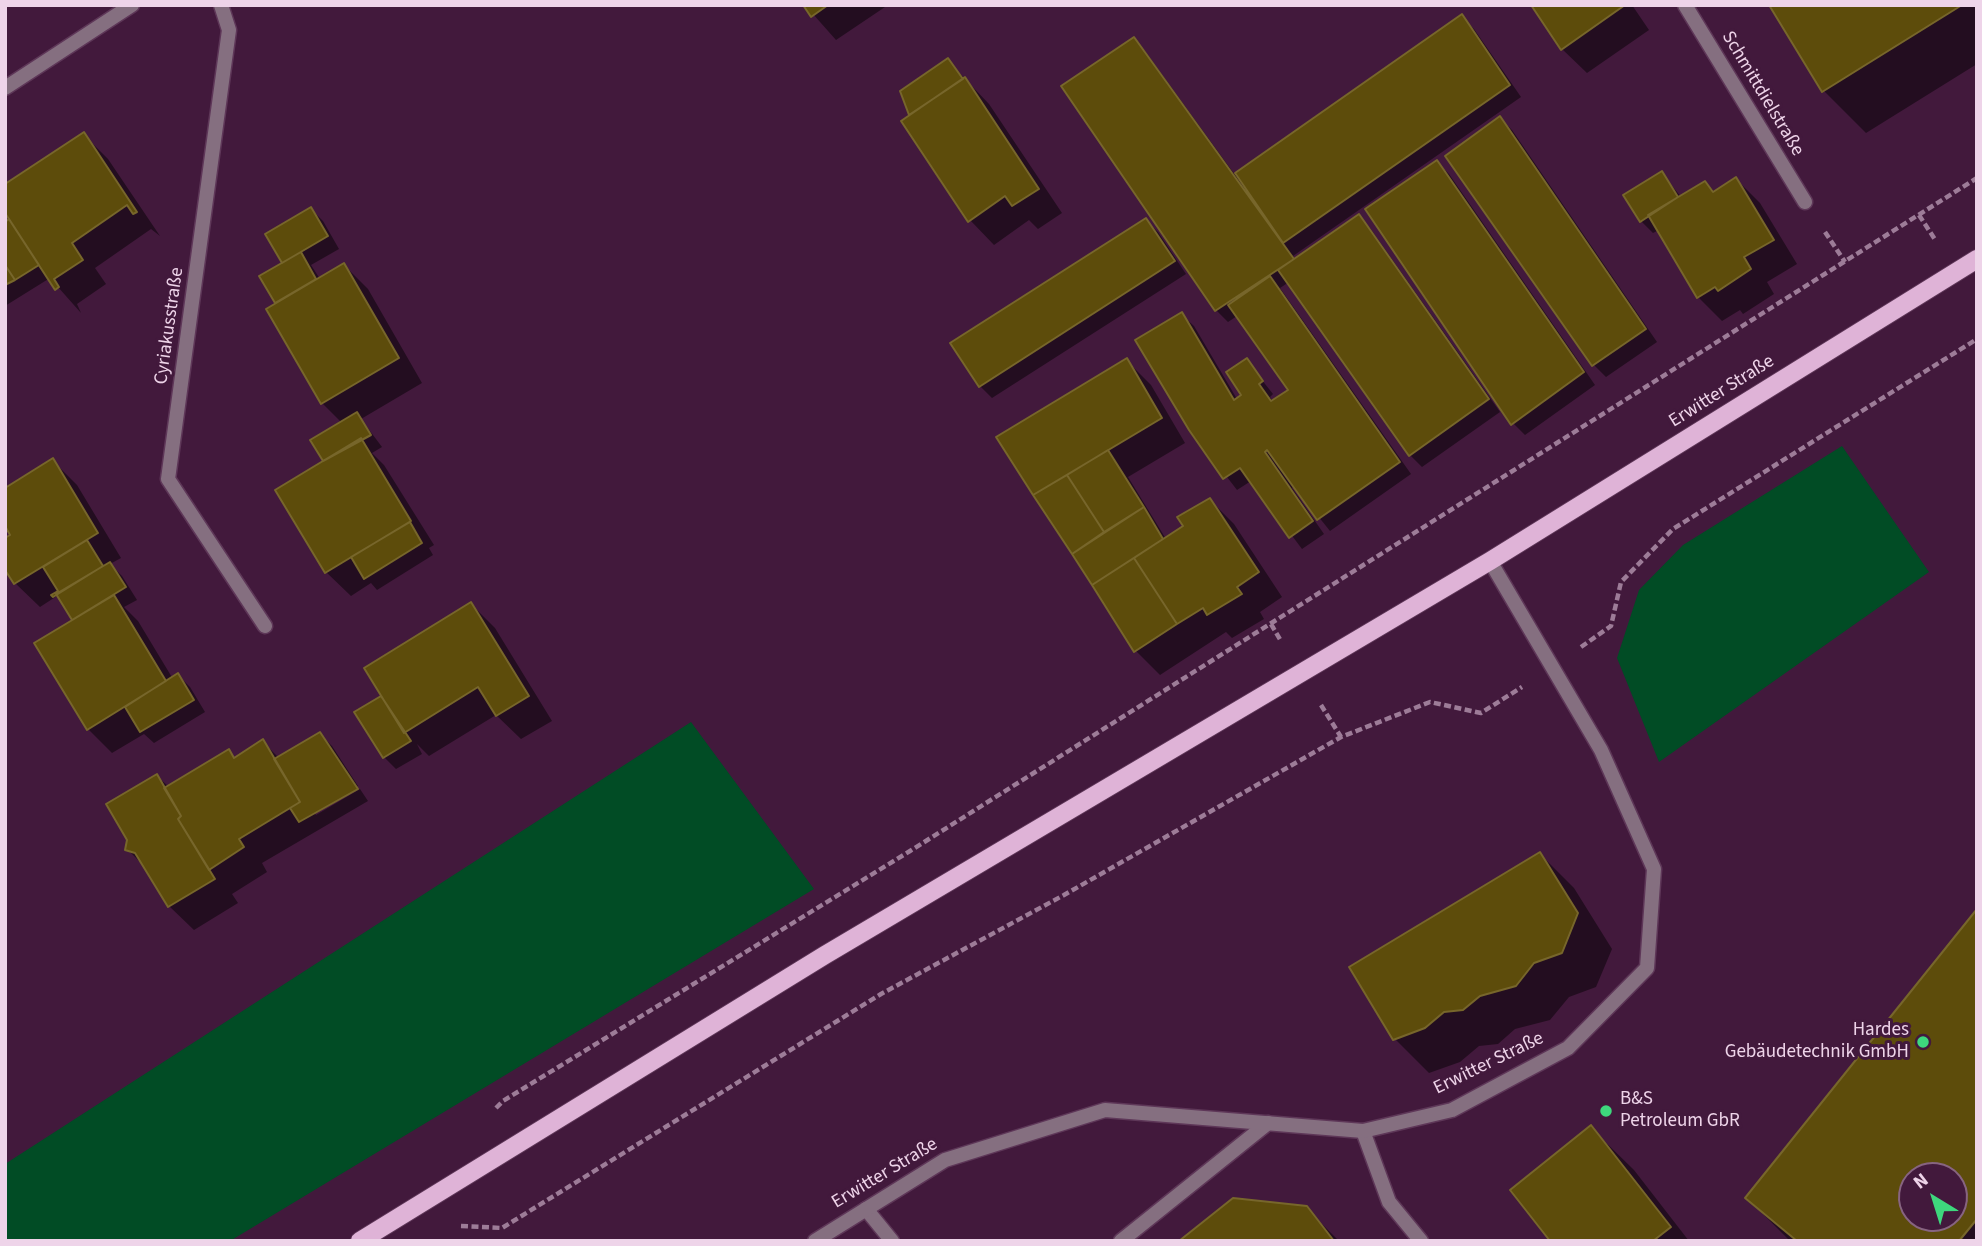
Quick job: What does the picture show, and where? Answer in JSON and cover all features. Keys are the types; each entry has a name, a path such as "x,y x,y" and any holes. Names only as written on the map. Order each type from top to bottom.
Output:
{"main road":[{"name":"Erwitter Straße","path":"360,1241 825,955 1490,561 1977,258"}],"street":[{"path":"5,88 132,5"},
{"name":"Cyriakusstraße","path":"221,5 229,30 168,478 265,626"},
{"name":"Schmittdielstraße","path":"1685,5 1805,202"},
{"name":"Erwitter Straße","path":"815,1241 946,1160 1105,1110 1363,1131 1452,1110 1568,1048 1647,968 1654,869 1601,750 1490,561"},
{"path":"1121,1241 1268,1123"},
{"path":"1363,1131 1390,1202 1421,1241"},
{"path":"866,1209 892,1241"}],"path":[{"path":"494,1111 503,1101 911,852 1977,178"},
{"path":"460,1226 502,1228 881,994 1064,895 1341,737 1430,702 1481,713 1611,626 1621,582 1673,529 1977,339"}],"green space":[{"path":"1842,446 1929,572 1659,762 1617,658 1639,590 1683,545"},
{"path":"691,722 814,889 230,1241 5,1241 5,1164"}],"building":[{"path":"803,5 828,5 811,17"},
{"path":"1531,5 1625,5 1561,50"},
{"path":"1769,5 1962,5 1822,92"},
{"path":"1462,14 1510,85 1283,243 1235,173"},
{"path":"1134,37 1294,259 1215,311 1061,86"},
{"path":"948,58 963,79 909,115 900,91"},
{"path":"965,77 1039,189 1012,206 1005,196 968,222 901,121"},
{"path":"1500,116 1646,329 1592,366 1445,156"},
{"path":"84,132 137,212 133,214 127,205 72,243 83,260 54,279 59,287 55,290 5,213 5,184"},
{"path":"1437,160 1584,372 1511,425 1365,209"},
{"path":"1662,171 1678,197 1640,222 1623,195"},
{"path":"1736,177 1774,240 1744,257 1751,269 1718,291 1715,287 1697,298 1648,215 1705,181 1713,192"},
{"path":"311,207 328,236 282,263 265,234"},
{"path":"1359,214 1489,399 1409,456 1278,270"},
{"path":"1146,218 1175,261 979,387 950,343"},
{"path":"9,219 39,265 15,280 5,265 5,222"},
{"path":"301,252 316,279 275,303 259,276"},
{"path":"344,263 399,358 321,404 266,309"},
{"path":"5,265 15,280 5,285"},
{"path":"1270,276 1400,462 1317,520 1267,450 1265,452 1313,521 1289,538 1240,468 1223,479 1189,430 1135,340 1182,312 1234,400 1241,395 1226,372 1247,358 1263,381 1259,384 1271,401 1288,390 1228,305"},
{"path":"1127,358 1162,418 1033,495 996,437"},
{"path":"357,412 371,435 323,461 310,440"},
{"path":"361,438 411,521 325,573 275,490"},
{"path":"1108,450 1144,507 1104,532 1067,475"},
{"path":"53,458 98,533 14,584 5,570 5,538 10,535 5,526 5,488"},
{"path":"1067,475 1104,532 1072,554 1033,495"},
{"path":"1210,498 1259,572 1237,587 1242,594 1207,615 1203,608 1177,624 1134,558 1183,526 1177,517"},
{"path":"1144,507 1163,539 1092,585 1072,554"},
{"path":"410,522 422,543 364,579 351,557"},
{"path":"87,540 103,566 53,597 51,595 58,591 43,567"},
{"path":"1134,558 1177,624 1134,652 1092,585"},
{"path":"110,562 126,587 72,620 56,594"},
{"path":"114,595 166,681 87,730 34,643"},
{"path":"471,602 529,696 496,716 478,687 404,733 364,668"},
{"path":"178,673 194,700 140,732 125,707"},
{"path":"381,696 411,741 383,758 354,712"},
{"path":"320,732 358,789 299,822 290,808 300,802 274,759"},
{"path":"263,739 300,802 239,839 244,847 209,870 178,819 181,816 164,788 229,749 234,758"},
{"path":"157,774 181,816 178,819 215,879 168,907 135,853 125,850 127,840 106,804"},
{"path":"1540,852 1578,913 1562,953 1534,963 1516,986 1480,996 1463,1010 1444,1012 1425,1028 1393,1040 1349,967"},
{"name":"Hardes Gebäudetechnik GmbH","path":"1977,909 1977,1219 1968,1230 1968,1162 1898,1162 1898,1232 1966,1232 1959,1241 1797,1241 1745,1198"},
{"path":"1591,1125 1671,1227 1653,1241 1550,1241 1510,1190"},
{"path":"1233,1198 1307,1206 1334,1241 1179,1241"}],"place":[{"name":"Hardes Gebäudetechnik GmbH","path":"1923,1042"},
{"name":"B&S Petroleum GbR","path":"1606,1111"}]}
